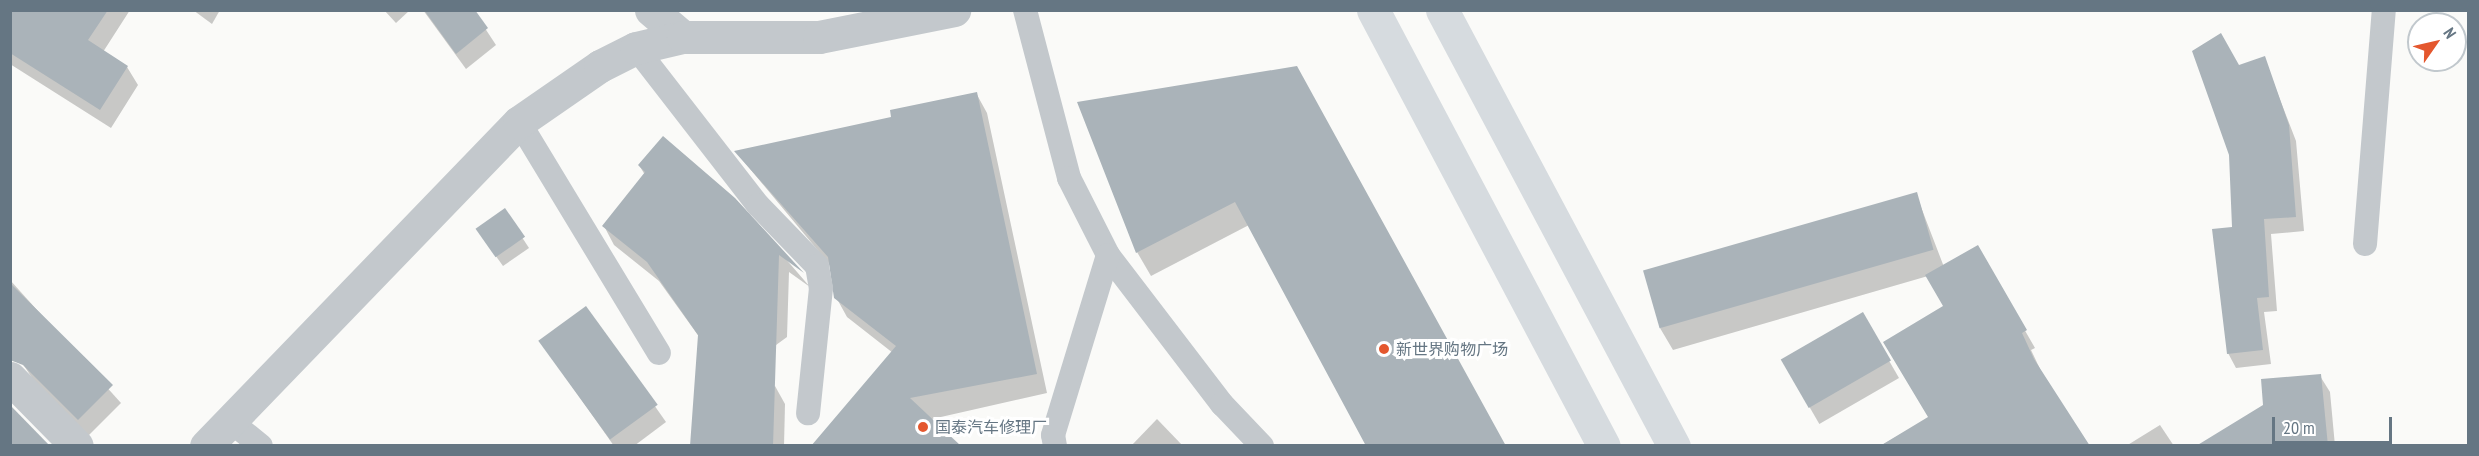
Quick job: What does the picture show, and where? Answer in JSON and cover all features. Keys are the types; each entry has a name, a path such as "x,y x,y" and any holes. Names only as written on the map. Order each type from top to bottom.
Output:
{"main road":[{"path":"1373,10 1604,446"},
{"path":"1442,10 1674,446"}],"street":[{"path":"651,10 683,37"},
{"path":"206,446 519,122 600,66 636,48 683,37 819,37 954,10"},
{"path":"10,378 77,446"}],"lane":[{"path":"1025,10 1069,178 1108,255 1222,404 1262,446"},
{"path":"2365,244 2384,10"},
{"path":"636,48 758,205 818,266 821,288 808,413"},
{"path":"519,122 659,353"},
{"path":"1055,446 1053,435 1108,255"},
{"path":"230,420 261,446"}],"building":[{"path":"10,10 108,10 88,40 128,66 100,110 10,53"},
{"path":"424,10 475,10 488,28 456,54"},
{"path":"2221,33 2239,65 2265,56 2289,125 2296,217 2264,219 2269,297 2257,298 2263,350 2227,354 2212,229 2232,227 2229,155 2192,51"},
{"name":"新世界购物广场","path":"1297,66 1506,446 1366,446 1235,202 1136,253 1077,102"},
{"path":"977,92 1037,374 910,398 961,446 811,446 896,346 834,298 828,257 734,151 891,117 890,110"},
{"path":"663,136 735,198 804,273 779,255 773,446 690,446 698,335 647,262 602,226 645,172 638,165"},
{"path":"1917,192 1934,250 1660,328 1643,271"},
{"path":"505,208 525,237 496,257 476,229"},
{"path":"1978,245 2027,330 2022,333 2034,359 2090,446 1880,446 1928,417 1883,342 1943,306 1925,275"},
{"path":"10,283 113,385 78,420 23,365 10,360"},
{"path":"586,306 658,405 610,439 538,341"},
{"path":"1863,312 1891,360 1809,408 1781,360"},
{"path":"2321,374 2328,446 2196,446 2263,405 2261,379"},
{"path":"10,405 50,446 10,446"}],"place":[{"name":"新世界购物广场","path":"1384,349"},
{"name":"国泰汽车修理厂","path":"923,427"}]}
